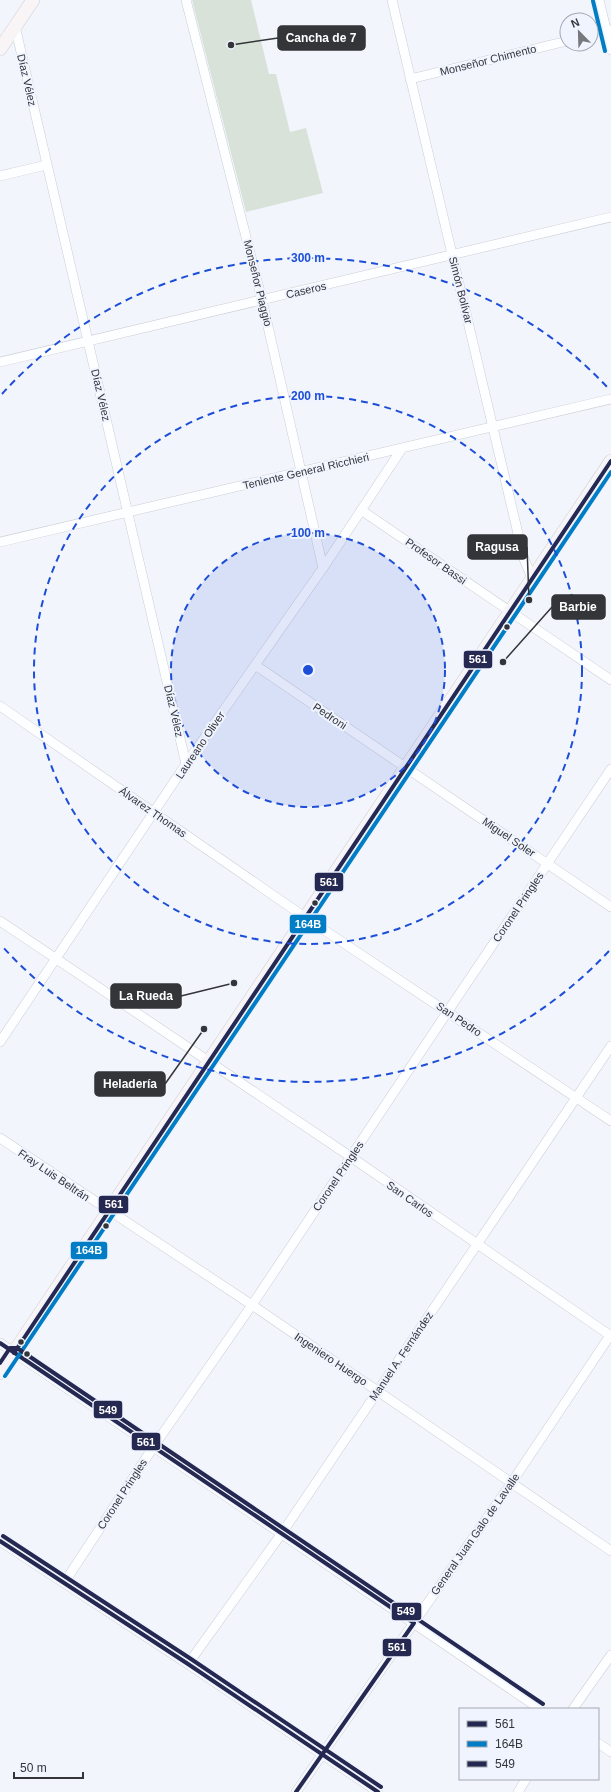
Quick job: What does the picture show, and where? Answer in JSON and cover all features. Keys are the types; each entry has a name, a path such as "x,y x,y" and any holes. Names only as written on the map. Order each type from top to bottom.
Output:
{"main road":[{"path":"0,50 33,0"},
{"path":"0,1373 611,462"}],"street":[{"name":"Monseñor Piaggio","path":"186,0 262,300 323,568"},
{"name":"Simón Bolívar","path":"392,0 524,559 533,580"},
{"path":"599,0 609,30 611,50"},
{"name":"Díaz Vélez","path":"15,26 186,764"},
{"path":"599,33 609,30"},
{"name":"Monseñor Chimento","path":"410,79 559,43"},
{"path":"0,176 46,165"},
{"name":"Caseros","path":"0,362 611,217"},
{"name":"Teniente General Ricchieri","path":"0,542 611,400"},
{"name":"Laureano Oliver","path":"0,1042 186,764 323,568 401,450"},
{"name":"Profesor Bassi","path":"361,510 510,613 611,680"},
{"name":"Pedroni","path":"255,665 406,768"},
{"name":"Álvarez Thomas","path":"1,709 155,812 306,918"},
{"name":"Miguel Soler","path":"406,768 611,906"},
{"name":"Coronel Pringles","path":"64,1583 154,1446 252,1305 611,769"},
{"name":"San Pedro","path":"306,918 448,1011 611,1122"},
{"name":"San Carlos","path":"0,921 209,1063 351,1157 477,1245 611,1335"},
{"name":"Manuel A. Fernández","path":"188,1664 282,1533 611,1046"},
{"name":"Fray Luis Beltrán","path":"0,1138 109,1212"},
{"name":"Ingeniero Huergo","path":"109,1212 252,1305 378,1390 611,1551"},
{"name":"General Juan Galo de Lavalle","path":"296,1792 321,1754 512,1482 611,1335"},
{"path":"0,1343 539,1708"},
{"path":"0,1541 188,1664 378,1792"},
{"path":"574,1708 611,1655"},
{"path":"599,1744 611,1752"},
{"path":"518,1792 525,1780"}],"shaded area":[{"path":"192,0 251,0 269,74 276,74 290,132 306,128 323,193 246,212"}],"transit line":[{"name":"164B","path":"593,1 605,51"},
{"name":"561","path":"14,1353 611,461"},
{"name":"164B","path":"5,1376 611,472"},
{"name":"561","path":"0,1343 414,1623 296,1792"},
{"name":"549","path":"0,1363 10,1348 17,1348 543,1704"},
{"name":"549","path":"3,1536 191,1659 381,1787"},
{"name":"561","path":"0,1541 188,1664 378,1792"}],"place":[{"name":"Cancha de 7","path":"231,45"},
{"name":"Ragusa","path":"529,600"},
{"name":"Barbie","path":"503,662"},
{"name":"La Rueda","path":"234,983"},
{"name":"Heladería","path":"204,1029"}]}
